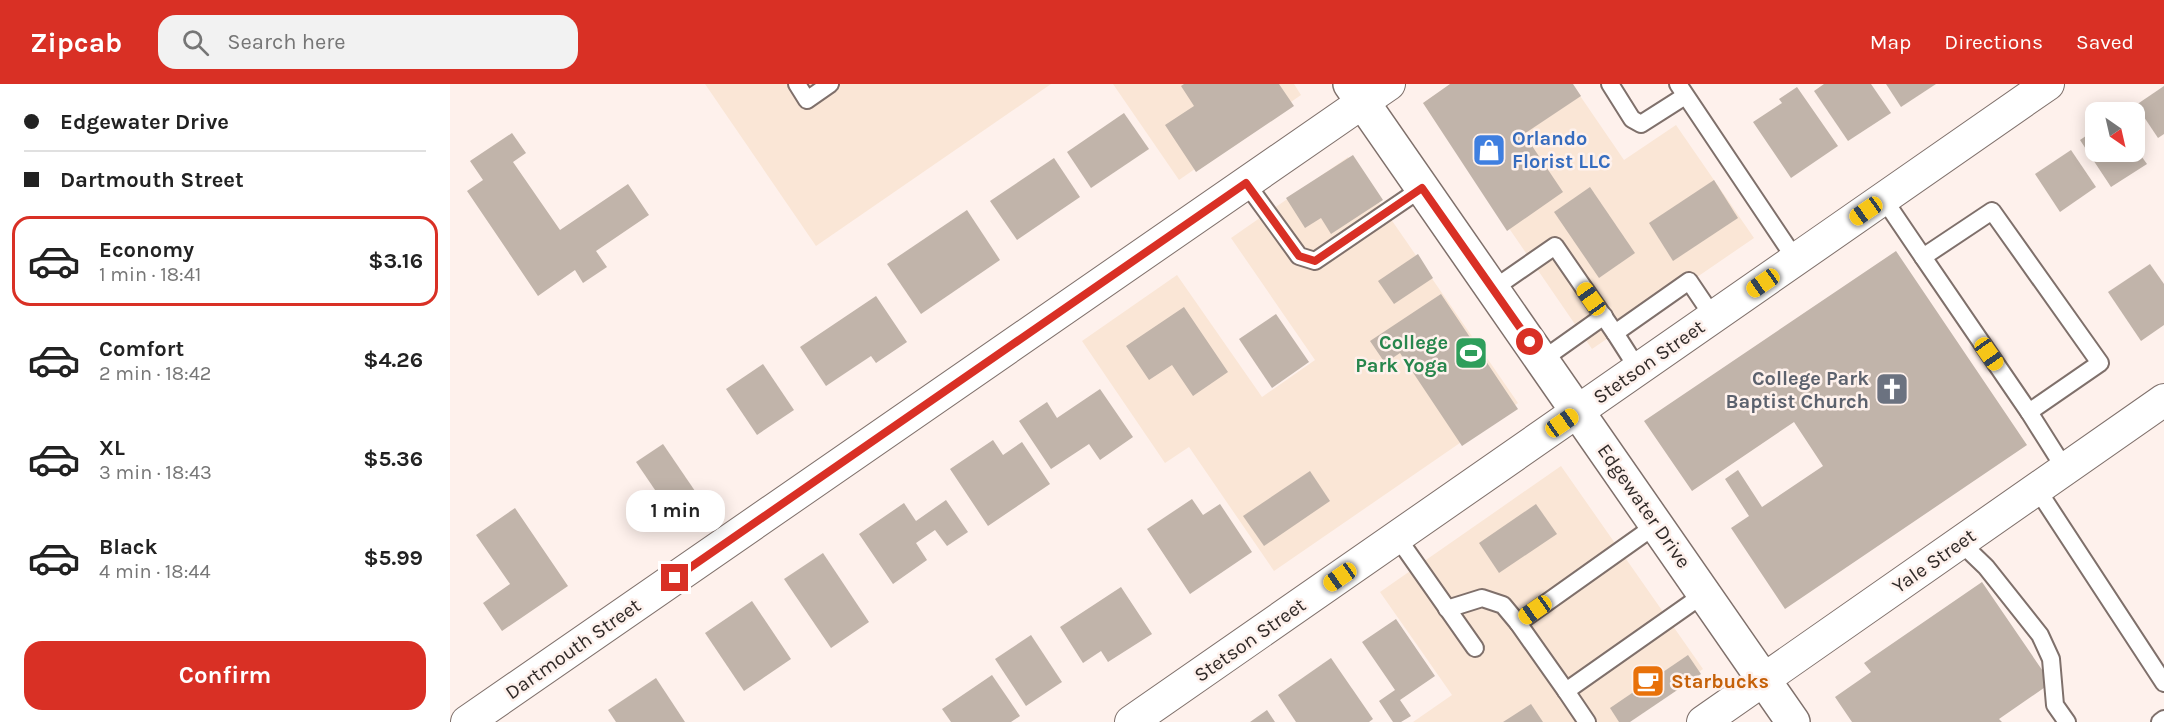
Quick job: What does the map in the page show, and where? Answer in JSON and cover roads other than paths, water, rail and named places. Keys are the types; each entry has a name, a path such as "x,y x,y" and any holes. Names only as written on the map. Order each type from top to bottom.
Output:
{"street":[{"name":"Stetson Street","path":"1131,722 2048,84"},
{"name":"Dartmouth Street","path":"467,722 1246,183 1367,90"},
{"name":"Edgewater Drive","path":"1367,90 1422,188 1793,722"},
{"name":"Yale Street","path":"1703,722 2164,400"}],"lane":[{"path":"797,84 807,100 830,84"},
{"path":"1610,84 1632,119 1641,124 1682,90 1796,260"},
{"path":"1246,183 1299,256 1315,261 1422,188"},
{"path":"1883,198 2030,412 2065,469"},
{"path":"1923,257 1992,211 2100,363 2030,412"},
{"path":"1493,289 1555,246 1638,369"},
{"path":"1614,333 1689,281 1714,318"},
{"path":"1542,360 1604,316"},
{"path":"2037,489 2164,683"},
{"path":"1518,622 1656,525"},
{"path":"1397,537 1475,648"},
{"path":"1960,542 1986,567 2040,635 2051,659 2055,705 2067,722"},
{"path":"1566,691 1704,594"},
{"path":"1448,609 1482,598 1503,605 1518,622 1587,722"},
{"path":"2160,722 2164,719"}],"place":[{"name":"Orlando Florist LLC","path":"1489,150"},
{"name":"College Park Yoga","path":"1471,353"},
{"name":"College Park Baptist Church","path":"1892,389"},
{"name":"Starbucks","path":"1648,681"}]}
